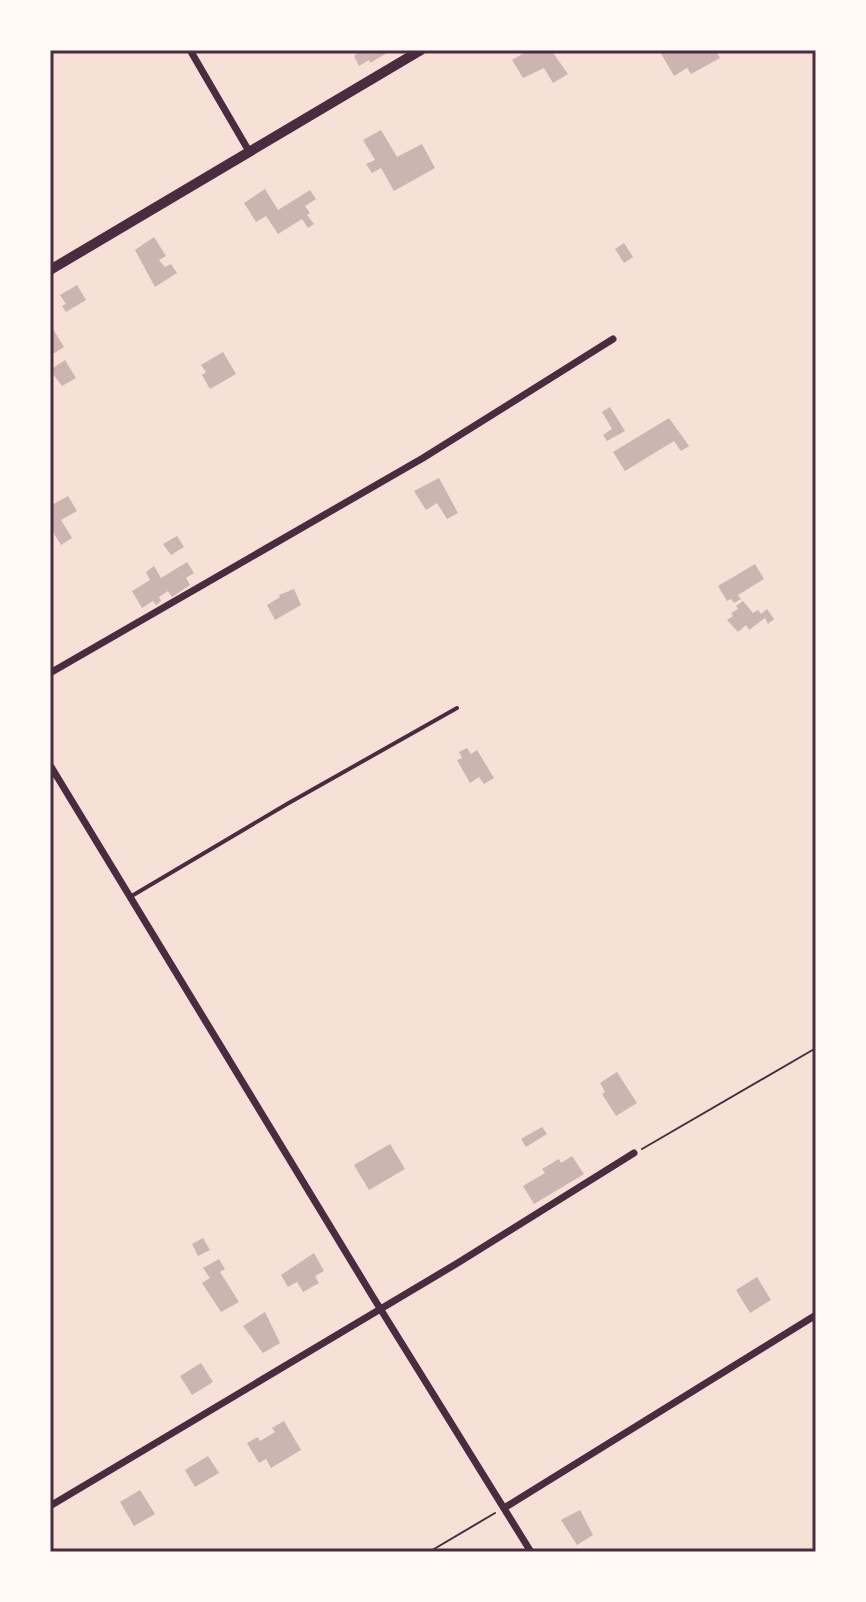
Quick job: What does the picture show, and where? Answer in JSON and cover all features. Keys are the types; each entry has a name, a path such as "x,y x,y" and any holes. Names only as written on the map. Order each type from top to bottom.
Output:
{"main road":[{"path":"50,270 421,50"}],"street":[{"path":"190,50 250,153"},
{"path":"50,673 423,458 613,339"},
{"path":"50,765 531,1552"},
{"path":"50,1506 634,1153"},
{"path":"504,1508 816,1315"}],"lane":[{"path":"130,897 457,708"}],"path":[{"path":"634,1153 816,1048"},
{"path":"429,1552 504,1508"}],"building":[{"path":"362,50 392,50 359,66 354,56"},
{"path":"529,50 551,50 568,74 553,83 544,68 523,78 512,60"},
{"path":"659,50 715,50 720,58 691,74 687,68 674,76"},
{"path":"381,130 397,157 422,144 435,168 394,191 381,168 372,173 366,164 375,160 363,140"},
{"path":"265,189 278,210 310,190 316,199 305,206 314,224 308,228 302,219 278,234 266,216 256,222 244,203"},
{"path":"154,237 166,256 159,260 165,267 171,264 177,273 155,287 135,250"},
{"path":"624,243 633,257 624,263 615,249"},
{"path":"77,285 86,300 66,312 62,306 66,304 60,295"},
{"path":"50,324 64,347 53,354 50,352"},
{"path":"223,352 236,374 210,389 202,375 206,372 201,365"},
{"path":"65,360 76,378 62,386 50,370"},
{"path":"610,407 625,431 607,441 603,435 612,429 602,412"},
{"path":"669,418 689,446 681,451 674,441 625,471 613,452"},
{"path":"439,478 458,513 447,519 437,503 426,510 414,491"},
{"path":"68,496 77,511 61,520 72,538 61,545 50,527 50,506"},
{"path":"177,536 184,547 171,555 163,544"},
{"path":"187,562 194,573 186,578 190,585 172,597 168,591 159,597 161,601 156,605 153,601 142,608 132,591 150,580 146,572 154,566 161,578"},
{"path":"755,564 764,579 738,595 741,599 734,603 731,599 727,601 718,586"},
{"path":"294,589 301,605 275,620 267,605 279,595"},
{"path":"743,601 753,613 758,610 761,614 767,609 774,619 768,624 765,618 749,630 746,625 738,632 727,620"},
{"path":"467,748 471,754 477,750 494,778 484,784 479,777 470,783 457,760 462,758 459,752"},
{"path":"617,1072 637,1103 616,1116 602,1094 605,1092 600,1083"},
{"path":"542,1127 547,1134 526,1147 521,1139"},
{"path":"390,1144 405,1169 369,1190 354,1165"},
{"path":"572,1156 584,1174 534,1204 523,1186 545,1173 542,1169 559,1159 561,1163"},
{"path":"203,1238 210,1250 198,1256 192,1244"},
{"path":"314,1253 324,1271 315,1276 319,1283 303,1292 297,1282 288,1287 281,1275"},
{"path":"219,1259 225,1269 220,1272 239,1302 221,1312 202,1283 210,1278 203,1268"},
{"path":"757,1277 771,1300 750,1313 736,1290"},
{"path":"265,1312 280,1343 263,1353 243,1326"},
{"path":"201,1363 213,1382 192,1395 180,1376"},
{"path":"284,1421 301,1450 271,1468 266,1459 259,1463 247,1443 258,1437 260,1441 275,1432 272,1428"},
{"path":"208,1456 219,1473 195,1487 185,1470"},
{"path":"140,1490 155,1514 134,1526 120,1502"},
{"path":"580,1510 593,1535 577,1545 561,1520"}]}
